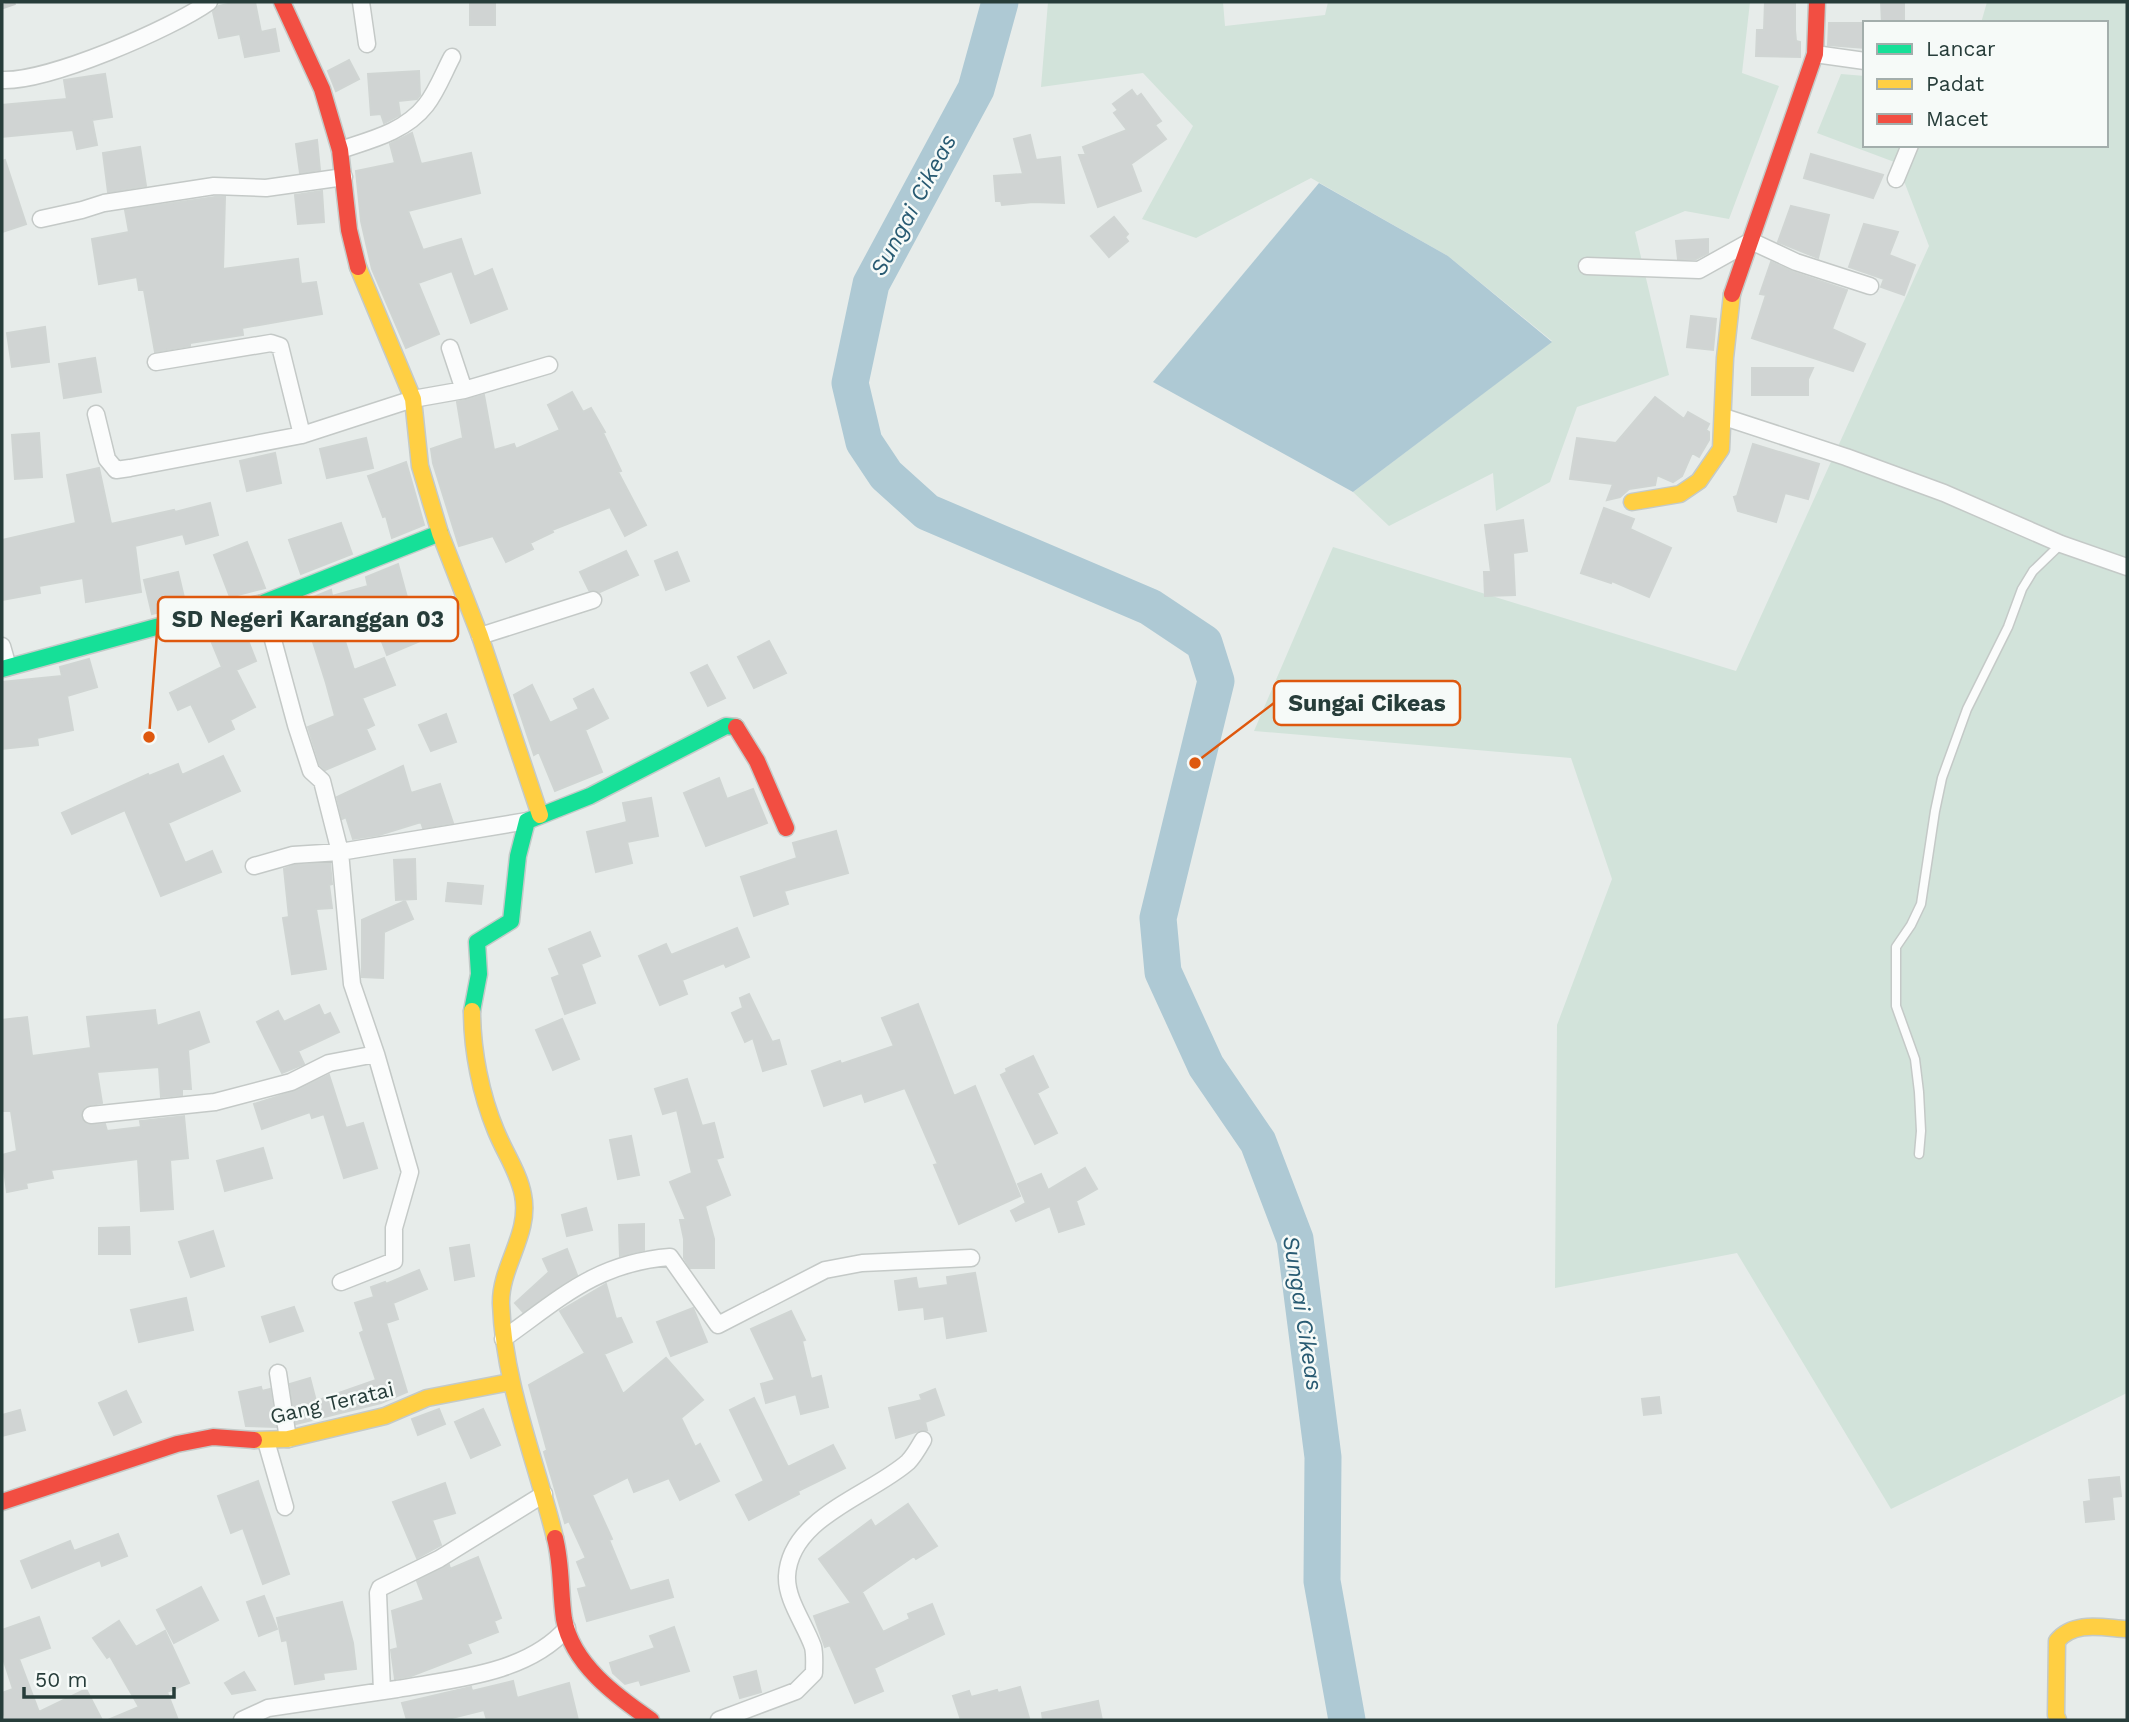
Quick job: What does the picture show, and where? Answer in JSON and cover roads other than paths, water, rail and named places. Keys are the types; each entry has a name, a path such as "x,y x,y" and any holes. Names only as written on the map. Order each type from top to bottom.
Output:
{"street":[{"path":"2,80 23,80 39,76 90,58 155,31 209,2"},
{"path":"282,2 322,89 340,150 349,230 359,273 412,398 420,466 440,533 480,636 534,818 518,856 511,920 477,942 478,979 472,1012 475,1051 488,1104 523,1197 521,1236 503,1277 503,1339 510,1382 544,1494 561,1563 567,1628 572,1642 622,1701 651,1720"},
{"path":"361,2 367,44"},
{"path":"1632,502 1680,494 1699,481 1721,449 1725,358 1733,288 1815,54 1817,2"},
{"path":"1815,54 1863,61"},
{"path":"340,150 387,135 413,118 427,104 452,57"},
{"path":"1896,179 1909,147"},
{"path":"41,219 104,203 214,186 278,187 344,177"},
{"path":"1587,267 1699,270 1751,242"},
{"path":"1751,242 1796,262 1870,286"},
{"path":"156,362 271,343 280,346 302,435"},
{"path":"450,348 464,390"},
{"path":"96,414 107,459 116,470 302,435 412,398 464,390 549,365"},
{"path":"1724,417 1944,493 2061,544 2127,568"},
{"path":"2,646 5,668 178,621 263,603 440,533"},
{"path":"480,636 593,600"},
{"path":"263,603 310,771 322,781 340,852 352,984 376,1054 410,1173 394,1228 394,1261 341,1282"},
{"path":"254,866 297,854 340,852 534,818 590,796 731,725 738,729 757,761 786,828"},
{"path":"91,1115 215,1102 291,1082 329,1063 376,1054"},
{"path":"503,1339 600,1273 648,1259 670,1258 718,1325 825,1270 862,1263 971,1258"},
{"path":"278,1373 288,1439"},
{"name":"Gang Teratai","path":"2,1502 177,1444 213,1437 266,1441 288,1439 385,1416 427,1398 510,1382"},
{"path":"719,1720 796,1691 814,1674 814,1650 793,1602 786,1578 791,1551 828,1512 884,1480 910,1461 923,1440"},
{"path":"266,1441 285,1507"},
{"path":"382,1691 380,1588 439,1559 544,1494"},
{"path":"242,1720 268,1709 474,1676 509,1666 556,1641 567,1628"},
{"path":"2058,1720 2057,1641 2061,1633 2070,1629 2127,1629"}],"lane":[{"path":"1919,1154 1919,1091 1915,1059 1896,1006 1896,947 1921,904 1942,778 1967,709 2008,627 2021,589 2034,571 2061,544"}],"water":[{"path":"1319,183 1448,256 1552,342 1353,492 1153,382"}],"waterway":[{"name":"Sungai Cikeas","path":"1000,2 976,89 871,284 850,383 864,442 886,475 927,512 1150,607 1204,643 1216,681 1158,918 1163,972 1206,1066 1258,1142 1295,1239 1323,1457 1322,1581 1347,1720"}],"railway":[{"path":"2,7 16,2"}],"place":[{"name":"SD Negeri Karanggan 03","path":"149,737"},
{"name":"Sungai Cikeas","path":"1195,763"}]}
